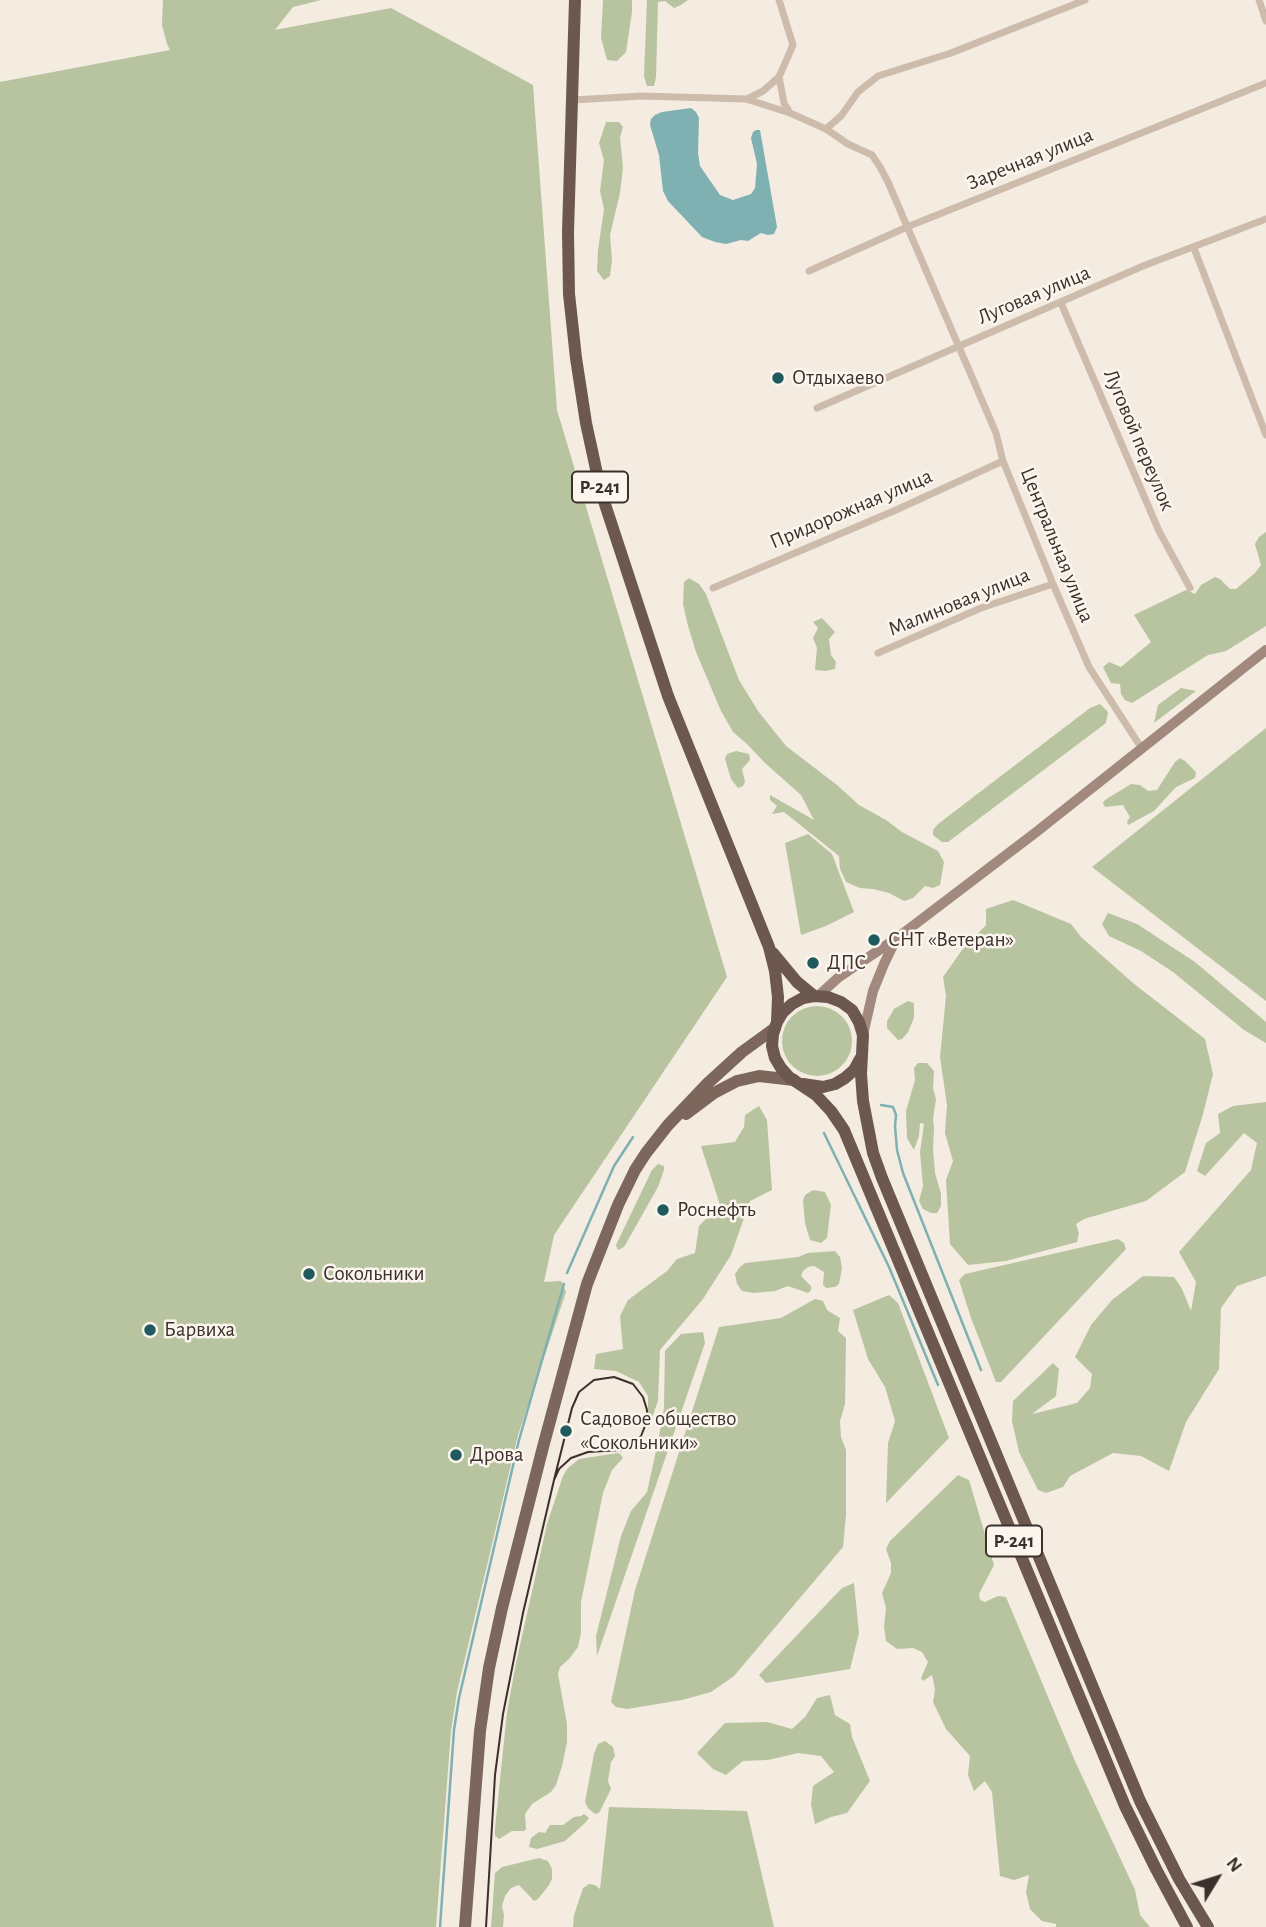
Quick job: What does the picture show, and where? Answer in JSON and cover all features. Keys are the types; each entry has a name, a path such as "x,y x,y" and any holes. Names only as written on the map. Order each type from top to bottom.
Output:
{"highway":[{"name":"Р-241","path":"575,0 568,181 569,294 584,410 601,492 668,696 769,947 778,997 772,1046 775,1058 781,1068 816,1095 844,1130 1125,1806 1187,1927"},
{"name":"Р-241","path":"769,947 797,982 816,996 841,1002 852,1010 859,1022 863,1035 863,1101 867,1127 883,1178 1140,1801 1179,1879 1208,1927"},
{"path":"776,1025 783,1012 792,1004 803,998 816,996"},
{"path":"797,1082 811,1087 835,1084 854,1070 863,1049"}],"main road":[{"path":"816,996 897,938 1266,650"},
{"path":"863,1035 873,991 897,938"},
{"path":"465,1927 480,1731 489,1668 505,1595 587,1284 603,1239 635,1170 668,1125 742,1052 776,1025"},
{"path":"668,1125 714,1093 737,1081 759,1076 797,1082"}],"street":[{"path":"746,99 763,91 779,77 793,45 779,0"},
{"path":"826,129 841,116 859,92 878,76 951,53 1085,0"},
{"path":"1259,0 1266,20"},
{"path":"779,77 784,103 790,113"},
{"name":"Заречная улица","path":"809,271 907,227 1266,83"},
{"name":"Центральная улица","path":"573,100 642,96 746,99 790,113 826,129 872,156 888,182 996,433 1003,461 1089,667 1142,749"},
{"name":"Луговая улица","path":"817,408 1143,267 1266,219"},
{"path":"1194,248 1266,435"},
{"name":"Луговой переулок","path":"1061,303 1159,531 1191,588"},
{"name":"Придорожная улица","path":"713,588 897,510 1003,461"},
{"name":"Малиновая улица","path":"878,653 981,608 1053,584"}],"green space":[{"path":"163,0 321,0 293,7 275,30 391,8 533,85 557,410 727,977 554,1235 544,1282 560,1281 566,1292 518,1435 457,1692 451,1731 436,1927 0,1927 0,82 170,50 162,25"},
{"path":"603,0 632,0 626,52 617,61 607,60 601,38"},
{"path":"647,0 688,0 674,8 665,1 658,2 654,86 647,86 644,76"},
{"path":"606,122 619,122 623,127 620,137 623,168 610,235 610,276 604,280 597,271 604,209 600,191 604,160 599,143"},
{"path":"1266,532 1266,626 1226,651 1208,655 1132,703 1125,700 1120,684 1111,683 1103,667 1109,662 1121,667 1151,642 1134,615 1186,590 1195,594 1201,585 1215,577 1230,589 1236,589 1261,565 1255,544"},
{"path":"689,578 699,584 706,594 739,680 758,711 786,746 859,805 938,851 944,862 940,885 933,888 925,886 913,898 904,901 889,893 860,888 846,882 840,869 839,856 784,812 772,814 777,806 770,800 770,795 814,820 801,795 733,732 721,711 688,626 683,604 684,582"},
{"path":"822,618 835,632 829,639 831,655 836,662 835,669 825,671 815,670 817,648 813,638 818,628 813,622"},
{"path":"1181,688 1196,691 1154,723 1158,705"},
{"path":"1100,704 1108,712 1106,723 948,842 942,842 933,835 938,824 1090,708"},
{"path":"1266,728 1266,1001 1092,867"},
{"path":"736,751 749,754 750,760 742,769 745,782 738,788 731,779 725,759 727,754"},
{"path":"1180,758 1196,772 1195,778 1176,787 1154,811 1128,825 1130,817 1123,805 1105,807 1105,800 1131,784 1140,785 1148,791 1157,790"},
{"path":"808,834 832,854 854,912 801,935 785,843"},
{"path":"1013,900 1071,924 1081,937 1133,983 1205,1039 1213,1074 1185,1172 1146,1201 1084,1219 1076,1224 1079,1233 1077,1242 1006,1261 968,1265 950,1244 946,1180 953,1161 945,1133 947,1105 940,1057 946,996 943,977 962,950 986,925 986,909"},
{"path":"1108,913 1137,924 1195,962 1266,1022 1266,1043 1244,1030 1173,972 1141,951 1109,936 1102,924"},
{"path":"908,1001 914,1003 914,1018 908,1032 898,1040 887,1028 887,1021 894,1009"},
{"path":"824,1006 837,1012 846,1021 850,1027 850,1055 842,1066 831,1074 810,1076 792,1066 784,1055 782,1034 792,1016 803,1008"},
{"path":"918,1063 927,1063 934,1071 933,1088 936,1099 933,1148 935,1173 941,1194 941,1206 937,1213 923,1209 919,1201 923,1186 920,1152 924,1124 920,1123 914,1150 907,1138 906,1111 915,1080 914,1068"},
{"path":"1266,1102 1266,1276 1237,1286 1221,1308 1219,1369 1186,1422 1169,1471 1141,1456 1113,1453 1070,1476 1063,1487 1046,1493 1038,1490 1019,1452 1012,1421 1013,1401 1053,1363 1059,1369 1056,1396 1032,1414 1077,1403 1090,1388 1092,1374 1075,1357 1091,1325 1112,1300 1143,1276 1174,1277 1191,1311 1196,1282 1179,1252 1251,1170 1257,1143 1244,1133 1205,1176 1197,1171 1206,1143 1220,1133 1218,1114 1233,1106"},
{"path":"759,1106 767,1120 772,1190 750,1201 731,1255 703,1299 660,1350 658,1401 648,1429 648,1396 639,1382 616,1371 594,1369 596,1354 623,1349 620,1316 628,1300 667,1271 677,1259 695,1253 699,1226 720,1205 701,1146 735,1142 744,1127 745,1115"},
{"path":"658,1164 664,1166 664,1170 658,1187 624,1247 618,1250 616,1245 652,1170"},
{"path":"813,1190 825,1192 831,1205 827,1238 821,1243 810,1240 805,1223 803,1200 805,1195"},
{"path":"1118,1239 1124,1243 1126,1249 1001,1382 996,1382 959,1280 965,1274"},
{"path":"835,1251 840,1257 842,1268 839,1284 835,1287 826,1288 823,1285 824,1272 814,1266 808,1267 801,1276 811,1286 808,1293 788,1286 775,1291 754,1293 742,1291 737,1284 735,1274 745,1263"},
{"path":"889,1295 898,1303 949,1438 886,1503 888,1443 895,1421 885,1387 868,1359 853,1310"},
{"path":"815,1299 823,1301 827,1310 840,1318 838,1331 846,1338 845,1404 840,1421 841,1437 846,1450 843,1547 734,1676 711,1692 682,1700 627,1709 616,1707 611,1702 635,1590 719,1327 781,1318"},
{"path":"703,1332 705,1343 597,1656 596,1636 621,1536 631,1511 647,1492 664,1408 665,1351 681,1334"},
{"path":"618,1453 623,1458 612,1470 603,1493 581,1602 578,1647 560,1667 558,1674 567,1724 567,1742 562,1766 551,1792 532,1804 525,1814 526,1829 512,1831 499,1839 495,1836 495,1828 507,1712 547,1524 567,1469 579,1459"},
{"path":"958,1475 969,1480 994,1565 979,1594 980,1600 985,1602 998,1596 1006,1597 1075,1761 1135,1890 1140,1915 1150,1927 1056,1927 1056,1924 1042,1921 1030,1909 1026,1892 1029,1875 1014,1880 1000,1876 992,1792 985,1781 974,1791 968,1775 970,1756 946,1729 933,1702 935,1690 932,1675 923,1681 921,1678 928,1662 922,1652 913,1648 897,1649 886,1641 886,1608 882,1593 891,1573 891,1563 886,1549 890,1541"},
{"path":"854,1583 859,1633 850,1669 766,1683 759,1675 842,1588"},
{"path":"830,1695 835,1715 850,1724 852,1737 870,1781 847,1813 815,1824 811,1804 813,1786 834,1772 821,1756 798,1753 768,1760 743,1761 726,1775 713,1769 697,1753 725,1723 767,1722 792,1729 805,1717 817,1698"},
{"path":"605,1741 613,1747 615,1756 611,1762 608,1781 611,1789 599,1813 595,1814 585,1802 594,1754 598,1744"},
{"path":"609,1807 747,1811 774,1927 573,1927 583,1888 589,1884 600,1889"},
{"path":"584,1814 589,1818 565,1841 537,1849 529,1847 531,1838 539,1832 545,1833 550,1825 563,1825"},
{"path":"539,1858 548,1861 552,1869 549,1885 534,1901 519,1885 511,1888 502,1906 503,1927 491,1927 495,1873 502,1867"}],"water":[{"path":"691,108 699,118 700,166 720,195 733,200 751,194 755,188 757,164 751,138 753,132 760,130 777,227 774,234 761,233 748,241 726,244 715,242 702,237 668,201 663,191 651,119 662,112"}],"waterway":[{"path":"881,1105 893,1107 896,1115 897,1150 903,1173 981,1370"},
{"path":"824,1133 889,1267 938,1385"},
{"path":"567,1273 614,1166 633,1137"},
{"path":"440,1927 454,1730 459,1698 519,1440 564,1284"}],"tram line":[{"path":"486,1927 495,1775 503,1714 523,1613 554,1480 572,1408 579,1392 594,1380 614,1377 633,1384 643,1397 647,1410 647,1421 641,1436 623,1450 588,1452 571,1458 559,1469 554,1480"}],"place":[{"name":"Отдыхаево","path":"778,378"},
{"name":"СНТ «Ветеран»","path":"874,940"},
{"name":"ДПС","path":"813,963"},
{"name":"Роснефть","path":"663,1210"},
{"name":"Сокольники","path":"309,1274"},
{"name":"Барвиха","path":"150,1330"},
{"name":"Садовое общество «Сокольники»","path":"566,1431"},
{"name":"Дрова","path":"456,1455"}]}
